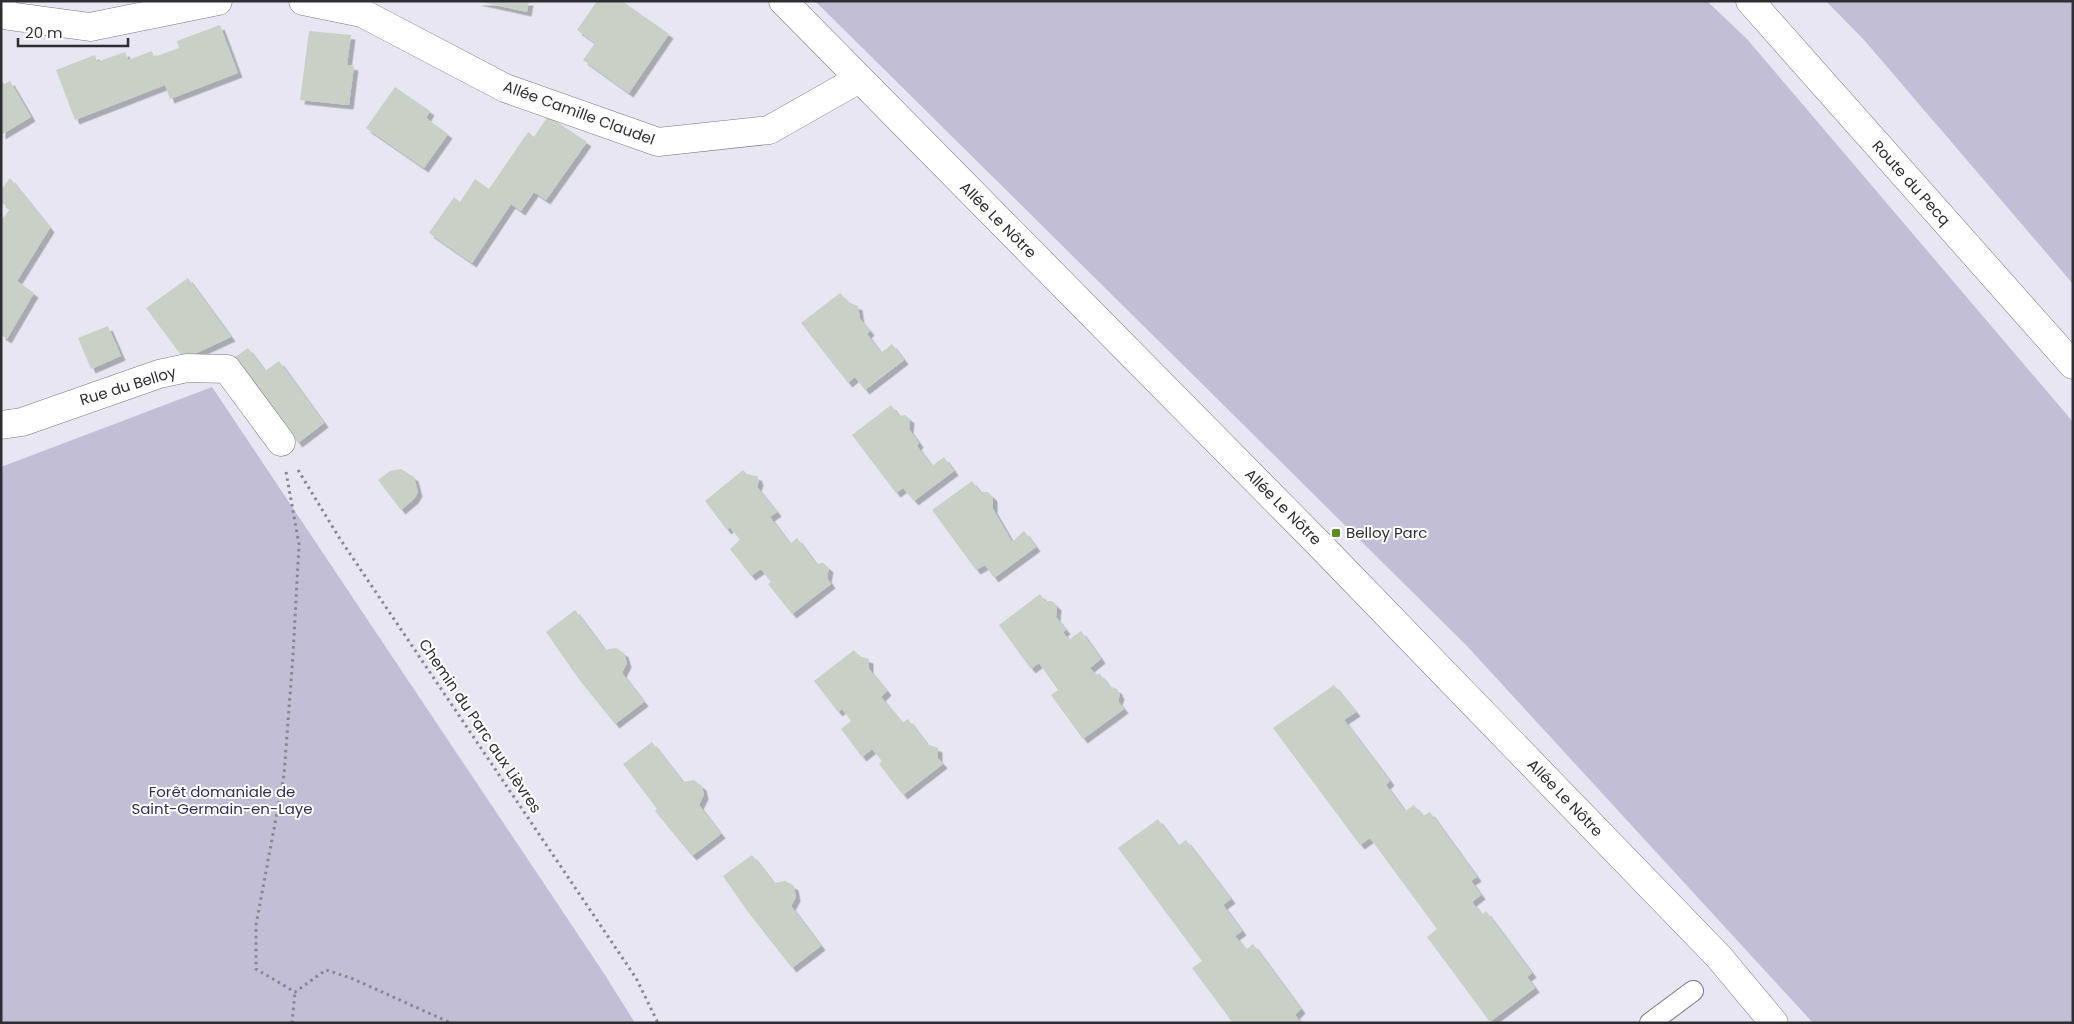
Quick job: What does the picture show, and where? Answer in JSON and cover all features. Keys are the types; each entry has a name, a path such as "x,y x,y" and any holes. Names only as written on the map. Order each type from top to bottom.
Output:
{"street":[{"path":"1,6 9,16 90,28 218,1"},
{"name":"Allée Camille Claudel","path":"303,1 362,14 505,88 658,142 769,130 860,80"},
{"name":"Allée Le Nôtre","path":"783,1 1319,544 1719,957 1774,1023"},
{"name":"Route du Pecq","path":"1750,1 2073,365"},
{"name":"Rue du Belloy","path":"1,425 22,422 159,374 187,368 227,369 281,442"}],"lane":[{"path":"1650,1023 1693,991"}],"path":[{"path":"281,442 298,544 298,554 284,775 256,925 256,969 295,992"},
{"name":"Chemin du Parc aux Lièvres","path":"281,442 340,540 636,978 658,1023"},
{"path":"292,1023 295,992 326,970 351,978 451,1023"}],"green space":[{"path":"815,1 1707,1 1747,39 2073,422 2073,1023 1813,1023 1466,645"},
{"path":"1826,1 2073,1 2073,284 1865,41"},
{"name":"Forêt domaniale de Saint-Germain-en-Laye","path":"212,387 605,975 635,1023 1,1023 1,467"}],"building":[{"path":"476,1 529,1 527,12"},
{"path":"597,1 622,1 669,34 629,93 583,60 595,43 577,30"},
{"path":"220,25 238,73 170,99 165,85 75,120 56,70 95,55 97,62 125,52 128,60 152,51 154,57 179,48 177,41"},
{"path":"309,31 351,35 347,65 354,66 349,105 300,100"},
{"path":"1,80 4,84 10,81 31,117 1,135"},
{"path":"395,87 430,111 426,118 448,134 424,168 366,128"},
{"path":"548,116 587,142 546,200 534,192 521,211 511,204 472,263 429,233 454,197 460,202 475,179 489,189 528,132 534,137"},
{"path":"10,178 50,228 17,281 34,293 7,339 1,335 1,221 10,209 1,202 1,190"},
{"path":"188,278 231,337 188,357 181,355 146,308"},
{"path":"840,293 848,302 858,306 860,319 870,331 867,334 881,353 892,344 904,360 865,390 855,377 848,383 801,323"},
{"path":"108,326 121,356 91,369 78,338"},
{"path":"248,348 265,371 279,361 324,423 298,443 235,357"},
{"path":"891,405 899,416 905,415 910,419 909,429 919,443 917,446 932,466 944,457 954,471 914,501 903,488 896,493 852,435"},
{"path":"401,469 414,477 418,492 414,499 401,510 378,480 390,471"},
{"path":"743,470 747,474 757,476 759,481 757,487 777,512 770,517 790,544 797,538 816,564 823,563 829,568 827,578 831,584 792,614 768,584 771,582 761,569 751,576 730,549 740,540 730,527 727,530 705,501"},
{"path":"972,481 980,492 988,492 993,497 993,509 1012,542 1024,531 1036,547 994,578 985,565 976,570 932,510"},
{"path":"1040,594 1045,601 1052,601 1057,606 1056,617 1066,630 1063,632 1069,640 1081,631 1101,659 1090,668 1097,676 1099,673 1109,686 1117,689 1120,695 1118,701 1124,709 1083,739 1051,695 1058,690 1039,663 1031,669 999,625"},
{"path":"575,610 605,650 616,648 624,653 627,663 622,673 644,702 615,724 578,678 546,632"},
{"path":"854,650 859,656 869,659 869,669 887,691 881,697 902,723 908,719 927,744 938,748 938,758 943,764 903,795 879,764 882,761 872,749 862,757 841,729 851,721 842,709 838,712 814,681"},
{"path":"1334,685 1356,712 1344,720 1390,781 1386,785 1405,811 1414,805 1423,816 1430,812 1477,877 1471,881 1481,895 1472,902 1482,915 1486,911 1532,973 1527,977 1535,988 1490,1022 1427,937 1437,929 1370,838 1360,845 1273,728"},
{"path":"652,742 683,782 694,780 702,786 704,795 699,805 721,834 692,856 655,811 657,809 623,764"},
{"path":"1158,819 1178,846 1186,840 1231,899 1223,905 1242,931 1235,936 1246,950 1253,944 1301,1009 1295,1015 1301,1023 1233,1023 1192,968 1202,961 1118,848"},
{"path":"752,855 774,883 785,881 794,886 796,897 791,906 821,946 792,968 748,912 723,876"}],"place":[{"name":"Belloy Parc","path":"1336,533"}]}
